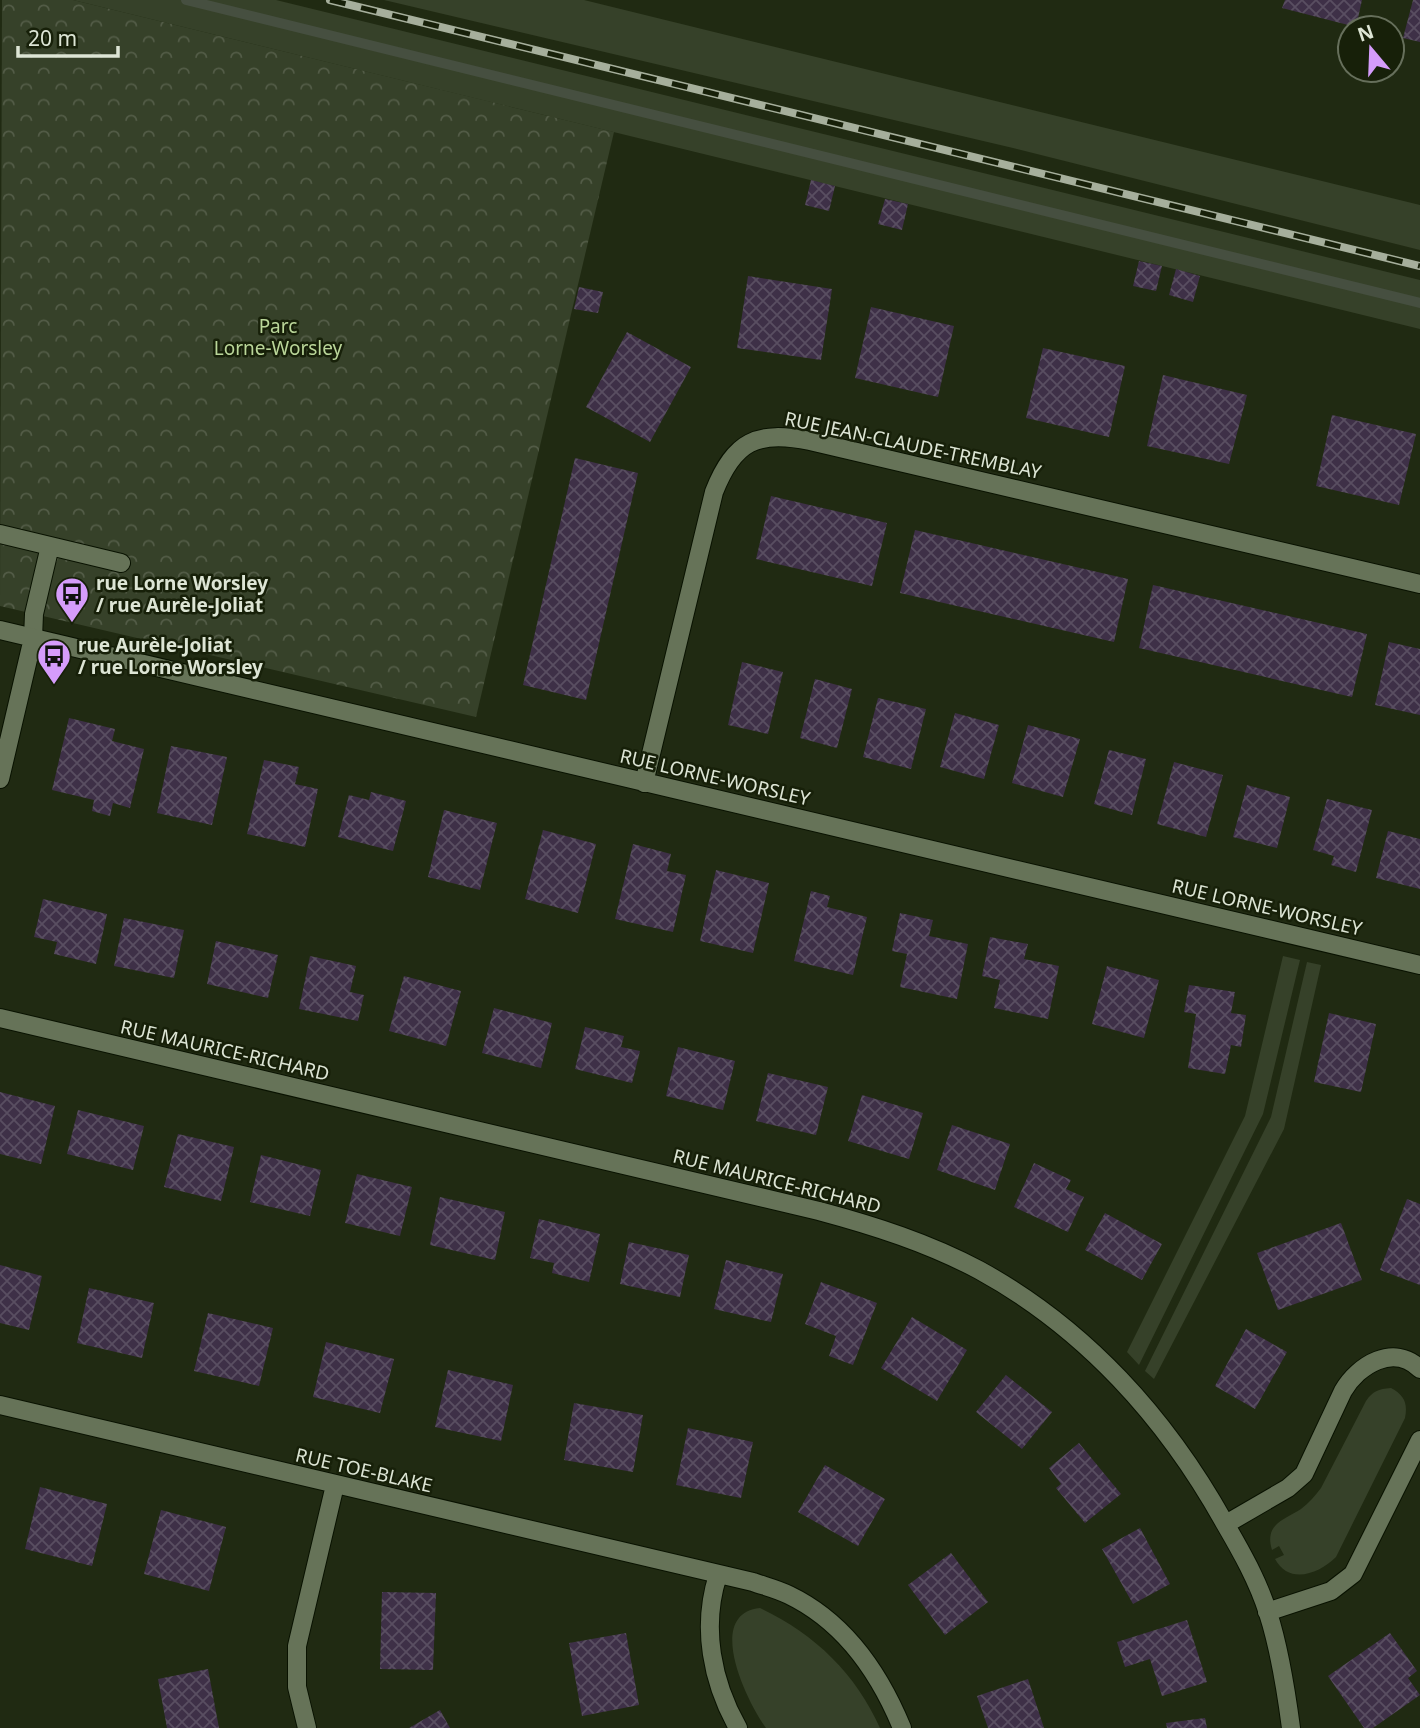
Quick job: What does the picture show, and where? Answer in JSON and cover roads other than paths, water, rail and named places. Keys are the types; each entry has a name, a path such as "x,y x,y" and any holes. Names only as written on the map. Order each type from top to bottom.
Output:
{"street":[{"name":"RUE JEAN-CLAUDE-TREMBLAY","path":"644,783 714,492 732,457 742,446 756,439 780,436 810,441 1420,584"},
{"path":"0,534 121,562"},
{"path":"0,779 33,638 34,614 50,546"},
{"name":"RUE LORNE-WORSLEY","path":"0,631 1420,965"},
{"name":"RUE MAURICE-RICHARD","path":"0,1018 758,1196 904,1236 980,1270 1043,1311 1101,1359 1161,1426 1198,1478 1241,1550 1267,1612 1280,1662 1291,1728"},
{"path":"1226,1524 1289,1488 1304,1474 1343,1391 1350,1378 1361,1368 1374,1361 1402,1359 1420,1369"},
{"name":"RUE TOE-BLAKE","path":"0,1405 753,1582 788,1594 832,1624 863,1654 879,1679 902,1728"},
{"path":"1267,1612 1331,1591 1353,1574 1420,1440"},
{"path":"307,1728 297,1687 297,1646 335,1485"},
{"path":"718,1575 711,1606 713,1662 727,1708 738,1728"}],"waterway":[{"path":"186,0 1420,303"}],"railway":[{"path":"330,0 1420,266"}],"place":[{"name":"rue Lorne Worsley / rue Aurèle-Joliat","path":"72,624"},
{"name":"rue Aurèle-Joliat / rue Lorne Worsley","path":"54,686"}],"park label":[{"name":"Parc Lorne-Worsley","path":"278,337"}]}
